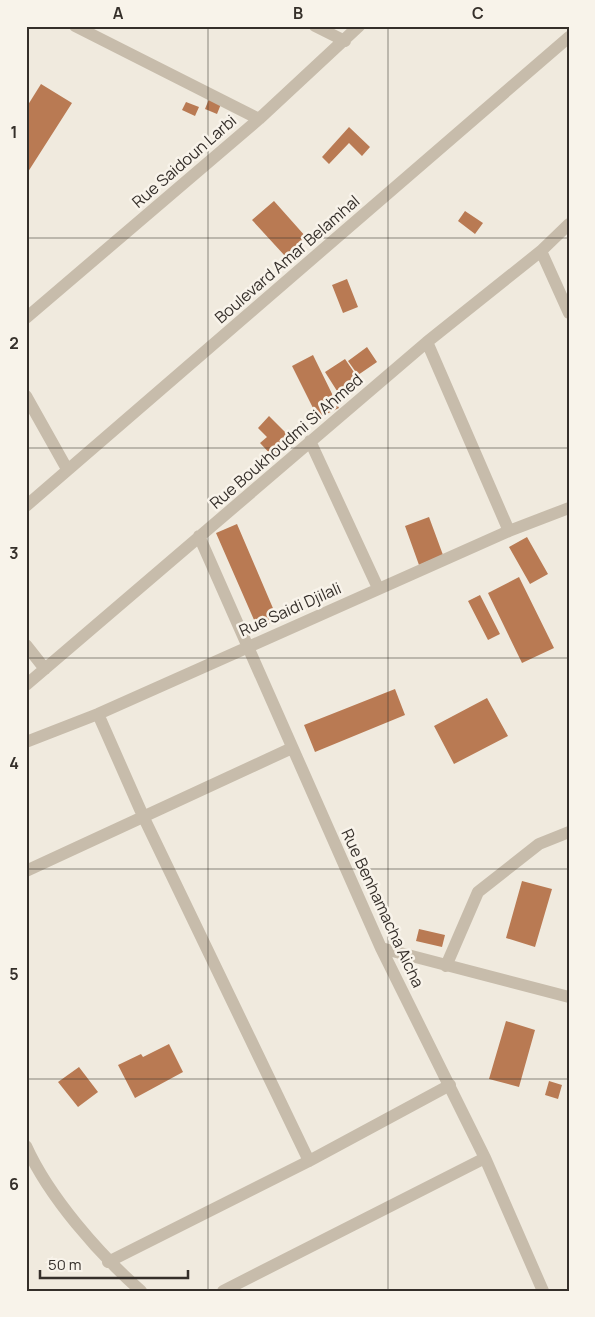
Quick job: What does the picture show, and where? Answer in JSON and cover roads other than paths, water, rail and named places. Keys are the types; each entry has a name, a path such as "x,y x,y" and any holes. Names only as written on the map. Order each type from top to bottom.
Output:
{"street":[{"path":"75,26 258,118"},
{"path":"316,26 345,41"},
{"name":"Rue Saidoun Larbi","path":"26,318 258,118 345,41 359,26"},
{"name":"Boulevard Amar Belamhal","path":"26,506 569,37"},
{"name":"Rue Boukhoudmi Si Ahmed","path":"26,685 427,342 541,251 569,224"},
{"path":"541,251 569,313"},
{"path":"427,342 509,531"},
{"path":"26,396 67,469"},
{"path":"310,441 378,588"},
{"name":"Rue Saidi Djilali","path":"26,742 98,714 378,588 509,531 569,508"},
{"name":"Rue Benhamacha Aicha","path":"199,536 382,948 485,1158 543,1291"},
{"path":"26,645 45,669"},
{"path":"98,714 143,816 309,1161"},
{"path":"26,871 292,748"},
{"path":"446,966 478,892 539,844 569,832"},
{"path":"382,948 569,997"},
{"path":"108,1262 309,1161 450,1085"},
{"path":"26,1146 38,1172 108,1262 141,1291"},
{"path":"223,1291 485,1158"}]}
